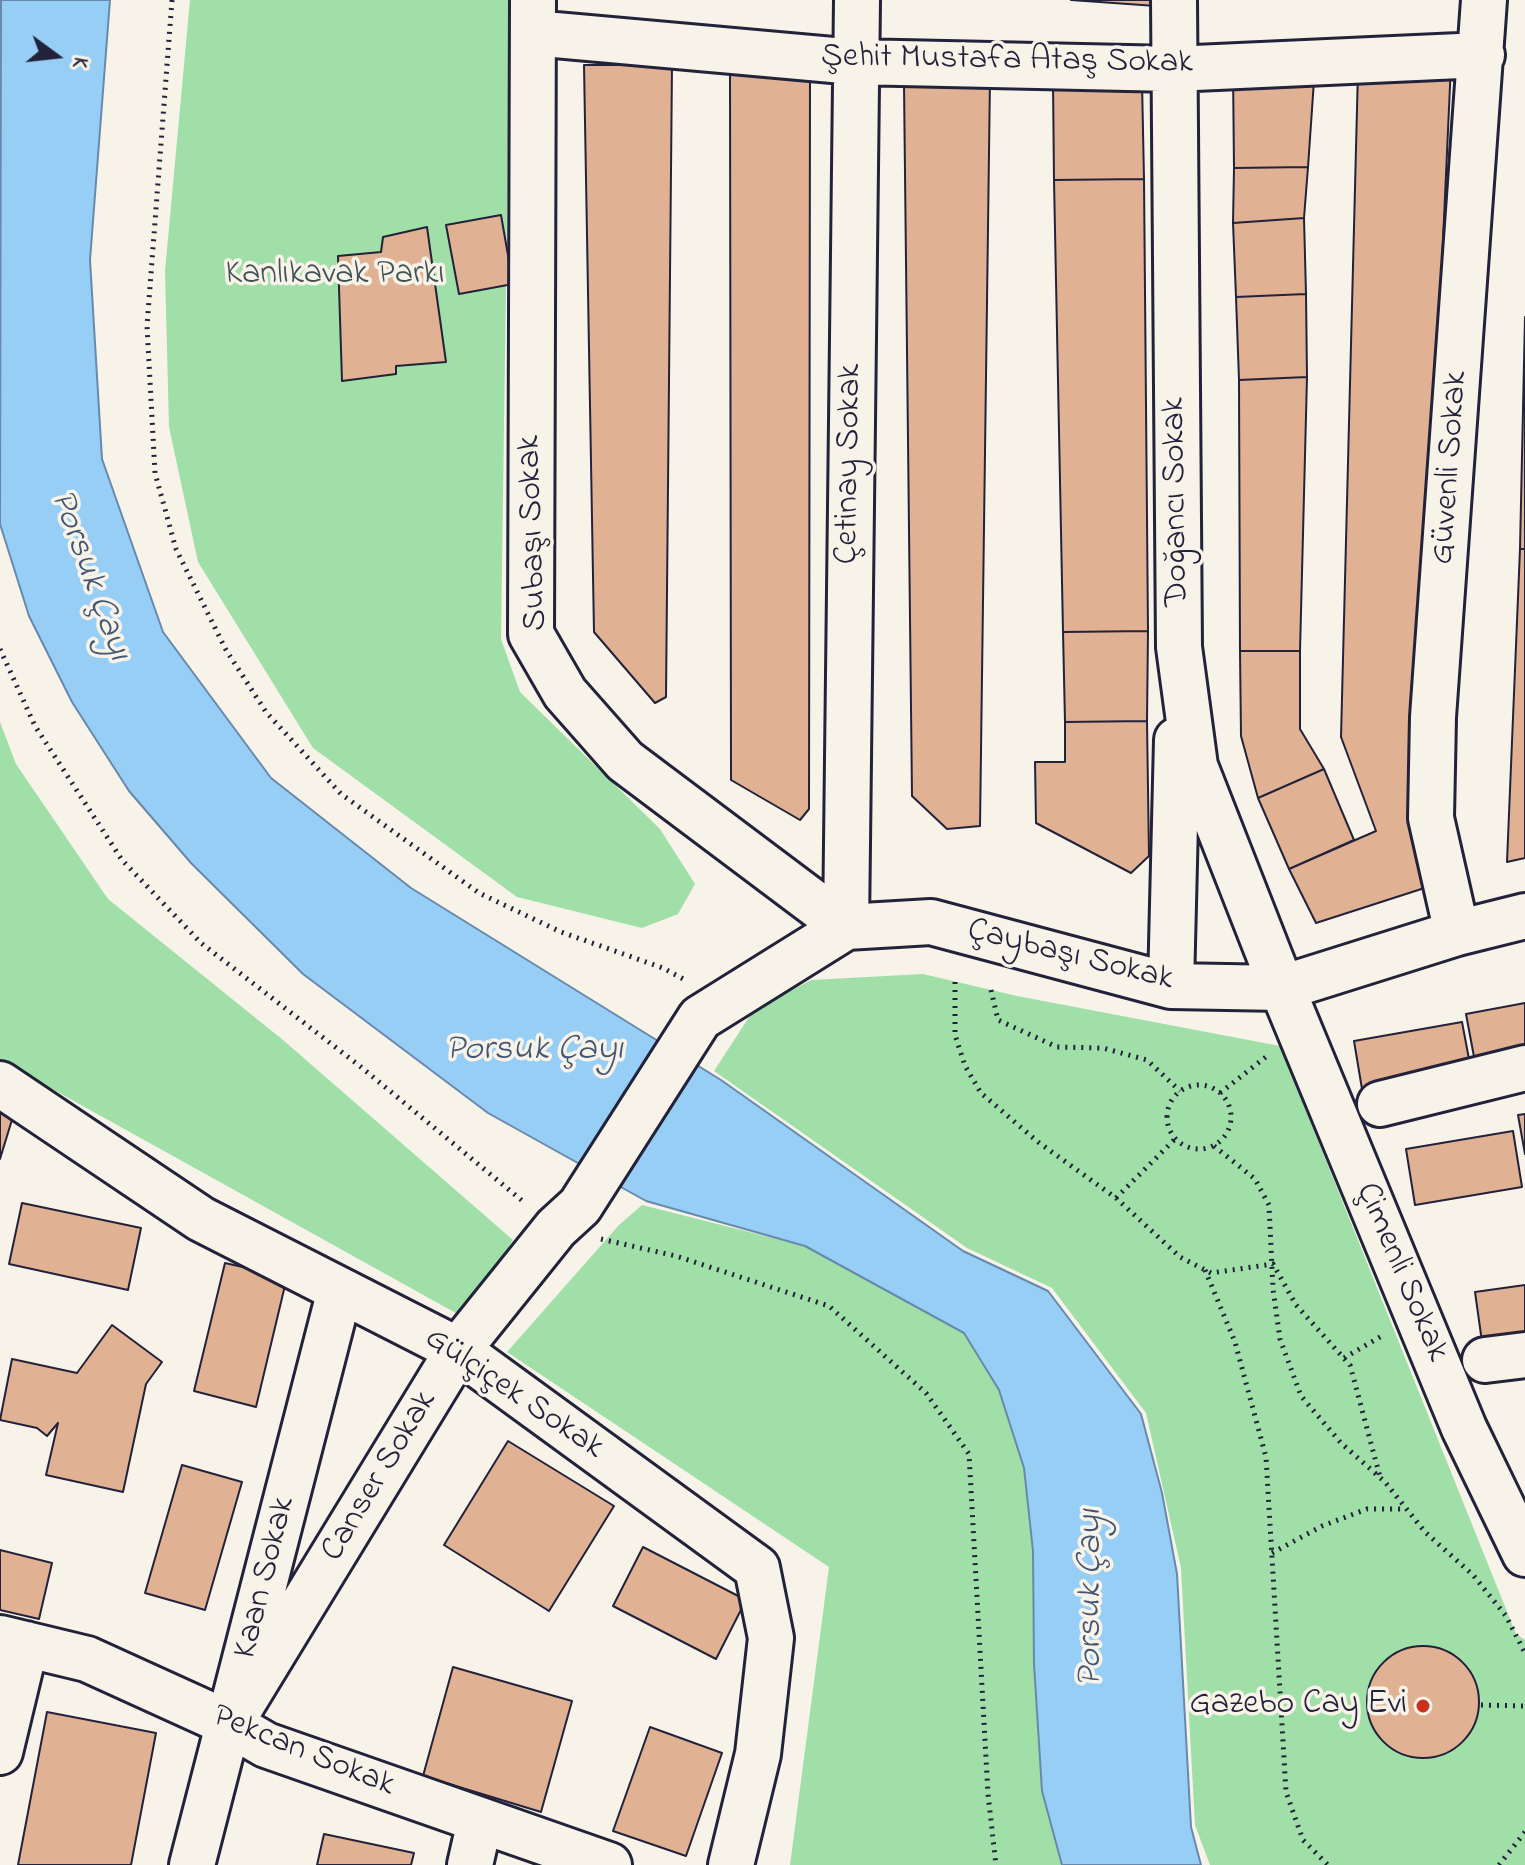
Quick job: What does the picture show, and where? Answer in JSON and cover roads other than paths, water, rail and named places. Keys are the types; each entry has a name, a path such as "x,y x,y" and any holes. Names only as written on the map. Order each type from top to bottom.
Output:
{"street":[{"name":"Çetinay Sokak","path":"846,927 857,0"},
{"name":"Doğancı Sokak","path":"1174,0 1179,647 1195,766 1282,988"},
{"name":"Güvenli Sokak","path":"1457,933 1431,818 1433,717 1484,0"},
{"name":"Şehit Mustafa Ataş Sokak","path":"533,16 855,62 1173,69 1482,55"},
{"name":"Subaşı Sokak","path":"533,16 531,634 565,693 625,761 846,927"},
{"path":"1171,986 1179,647"},
{"name":"Çaybaşı Sokak","path":"846,927 931,922 1171,986 1282,988 1457,933 1525,916"},
{"name":"Canser Sokak","path":"230,1724 458,1350 556,1228 580,1206 713,1010 846,927"},
{"name":"Çimenli Sokak","path":"1282,988 1464,1428 1525,1554"},
{"path":"1380,1104 1525,1068"},
{"name":"Gülçiçek Sokak","path":"0,1084 201,1219 458,1350 757,1568 771,1638 758,1754 731,1865"},
{"name":"Kaan Sokak","path":"192,1865 340,1290"},
{"path":"0,1752 13,1641"},
{"name":"Pekcan Sokak","path":"13,1641 87,1659 230,1724 266,1745 609,1865"},
{"path":"470,1865 480,1821"}],"water":[{"name":"Porsuk Çayı","path":"1,0 110,0 90,260 102,459 163,632 271,778 411,888 721,1080 963,1251 1048,1291 1141,1414 1162,1493 1177,1574 1191,1827 1201,1865 1062,1865 1042,1791 1034,1664 1033,1551 1024,1468 999,1390 964,1333 805,1246 646,1201 488,1113 303,974 191,863 129,791 72,702 29,616 0,524"}],"place":[{"name":"Gazebo Cay Evi","path":"1423,1706"}],"park label":[{"name":"Kanlıkavak Parkı","path":"335,276"}]}
